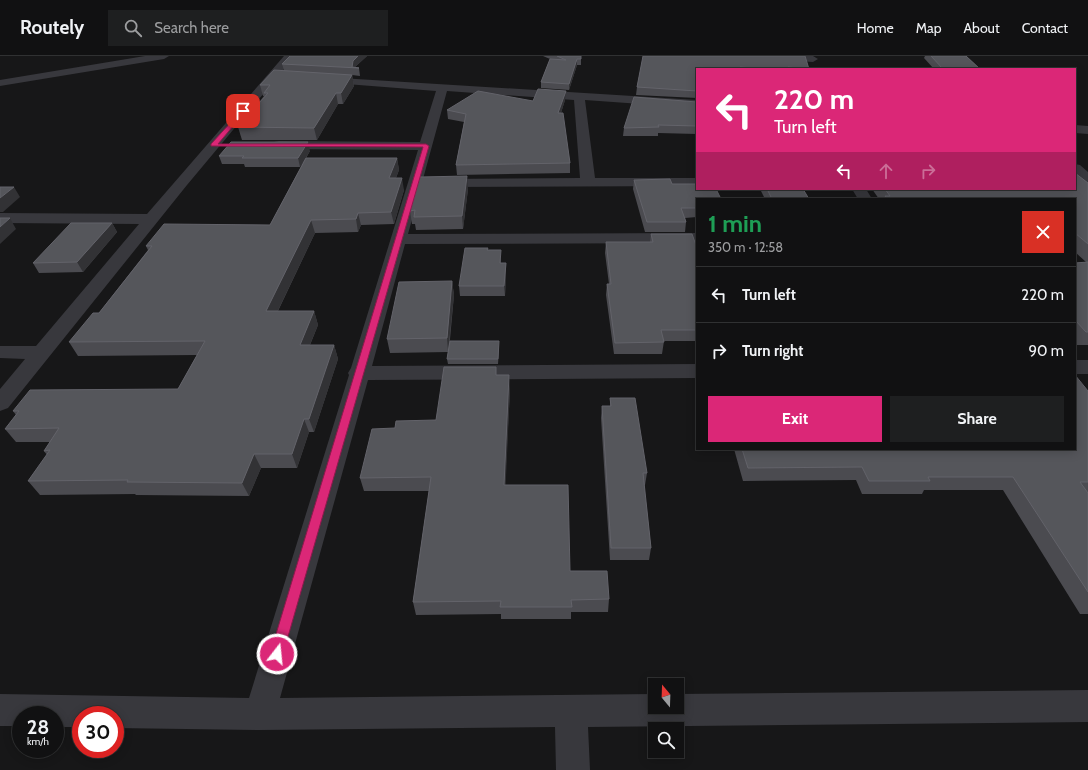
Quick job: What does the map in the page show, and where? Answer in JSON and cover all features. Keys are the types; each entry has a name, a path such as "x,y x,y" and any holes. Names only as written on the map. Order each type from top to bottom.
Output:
{"street":[{"path":"0,74 118,56"},
{"path":"0,83 164,56"},
{"path":"0,403 151,219 221,145 281,77 290,56"},
{"path":"765,56 814,61"},
{"path":"312,79 696,104"},
{"path":"260,714 358,373 443,87"},
{"path":"579,96 588,184"},
{"path":"1076,129 1088,130"},
{"path":"268,145 426,146"},
{"path":"1076,169 1088,178"},
{"path":"415,183 588,184 696,182"},
{"path":"0,218 151,219"},
{"path":"398,239 696,238"},
{"path":"0,352 41,353"},
{"path":"358,373 696,371"},
{"path":"0,710 260,714 1088,706"},
{"path":"571,711 573,770"}],"building":[{"path":"290,56 358,56 353,61 352,67 359,68 282,64"},
{"path":"557,56 581,56 581,59 577,59 569,84 541,82 550,59 566,60"},
{"path":"643,56 805,56 809,68 696,68 696,91 637,87"},
{"path":"931,56 966,56 979,68 942,68"},
{"path":"274,70 352,75 341,93 336,93 314,128 238,127 268,93 264,93 270,85 260,85"},
{"path":"538,89 566,91 558,113 563,113 570,163 456,165 466,114 447,110 478,91 533,101"},
{"path":"634,97 696,102 696,126 658,125 659,127 624,128"},
{"path":"231,142 308,142 298,158 242,158 244,156 219,156"},
{"path":"306,158 397,158 389,178 402,178 391,212 358,213 356,219 311,220 266,311 314,311 300,345 334,345 309,419 304,419 292,454 254,454 242,483 127,482 128,480 28,481 50,450 44,451 59,428 5,429 19,411 13,411 30,390 178,389 205,341 69,342 93,313 99,313 152,246 146,246 164,224 270,225"},
{"path":"1076,174 1088,183 1088,244 1076,234 1076,198 886,198 885,196 890,196 886,190 1076,190"},
{"path":"467,176 462,216 414,217 415,210 410,211 420,177"},
{"path":"670,179 672,184 696,184 696,190 716,190 720,198 696,198 696,208 681,208 686,222 647,222 634,180"},
{"path":"0,187 14,187 0,198"},
{"path":"768,190 804,190 808,198 772,198"},
{"path":"0,218 10,218 0,227"},
{"path":"71,223 112,223 77,262 33,263"},
{"path":"651,234 692,234 696,245 696,330 661,330 664,342 615,343 607,284 611,284 606,242 653,242"},
{"path":"465,248 488,248 487,250 501,250 500,263 506,263 504,286 459,286"},
{"path":"1088,262 1088,332 1086,332 1076,321 1076,263"},
{"path":"452,281 447,338 387,339 399,282"},
{"path":"450,341 499,341 498,359 447,359"},
{"path":"444,367 496,367 496,375 509,375 504,485 568,485 570,571 607,571 609,599 571,600 572,607 500,607 501,601 413,602 431,477 360,478 372,429 395,428 396,421 436,420"},
{"path":"1076,376 1088,391 1088,482 1080,482 1088,493 1088,592 1013,477 928,477 930,481 869,481 862,467 748,468 742,450 1076,450"},
{"path":"610,398 635,398 647,473 643,473 651,548 611,548 602,406 611,406"}],"route":[{"path":"243,111 213,145 426,146 358,373 277,654"}]}
